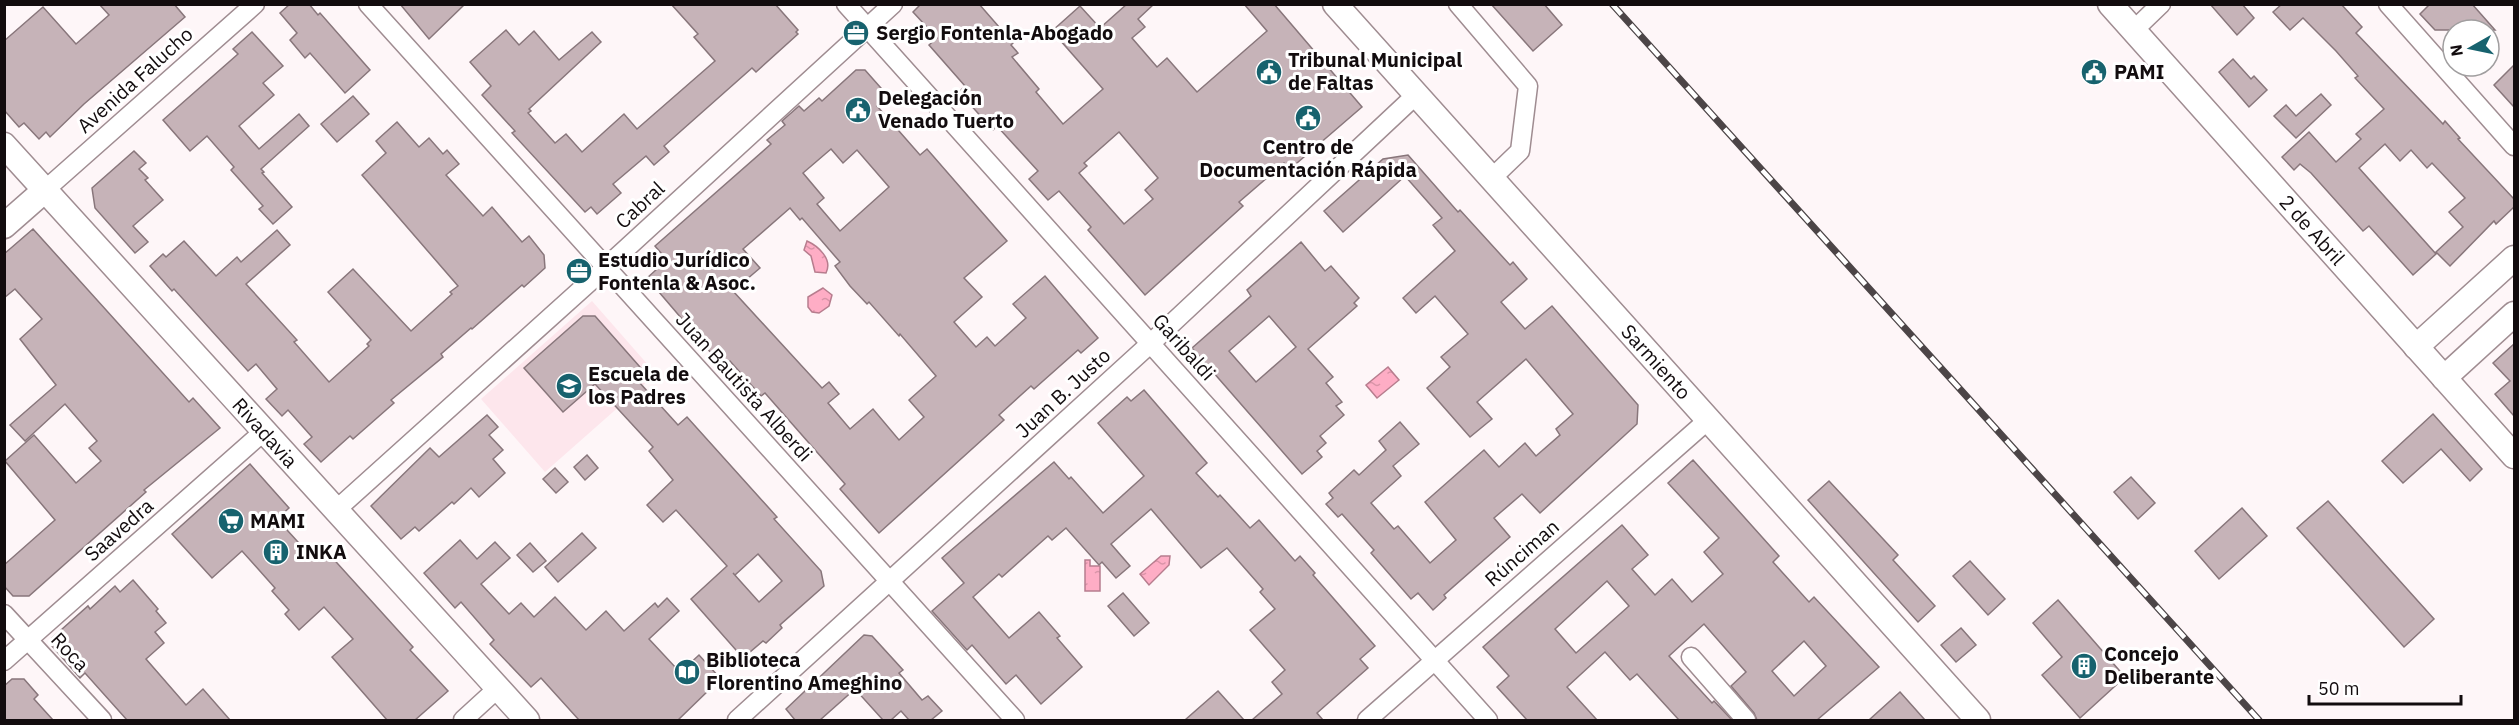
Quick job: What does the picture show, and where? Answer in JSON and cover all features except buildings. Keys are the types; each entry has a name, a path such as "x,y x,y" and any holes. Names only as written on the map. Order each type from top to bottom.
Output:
{"street":[{"name":"Avenida Falucho","path":"45,190 255,4"},
{"name":"Juan Bautista Alberdi","path":"368,4 1015,720"},
{"name":"Garibaldi","path":"846,4 1488,720"},
{"name":"Cabral","path":"336,510 893,4"},
{"name":"Sarmiento","path":"1335,4 1978,720"},
{"path":"1458,4 1528,86 1520,151 1492,178"},
{"name":"2 de Abril","path":"2110,4 2514,456"},
{"path":"2134,30 2161,4"},
{"path":"2388,4 2514,146"},
{"name":"Juan B. Justo","path":"737,720 1151,343 1417,94"},
{"name":"Rivadavia","path":"4,145 527,720"},
{"path":"4,226 45,190"},
{"path":"2416,347 2514,258"},
{"path":"2444,378 2514,314"},
{"name":"Rúnciman","path":"1367,720 1708,420"},
{"name":"Saavedra","path":"4,661 263,432"},
{"name":"Roca","path":"4,614 102,720"},
{"path":"1691,657 1746,720"},
{"path":"463,720 498,688"}],"shaded area":[{"name":"Escuela de los Padres","path":"592,301 656,374 545,472 481,399"}],"water":[{"path":"807,241 816,246 826,258 828,268 826,273 815,272 811,256 804,250"},
{"path":"823,288 832,295 829,306 819,313 812,312 808,307 808,297"},
{"path":"1388,367 1399,380 1377,398 1366,385"},
{"path":"1161,556 1170,556 1169,565 1149,585 1140,574"},
{"path":"1085,560 1090,560 1090,566 1100,566 1100,591 1085,591"}],"railway":[{"path":"1612,4 2259,720"}],"place":[{"name":"Sergio Fontenla-Abogado","path":"856,33"},
{"name":"Tribunal Municipal de Faltas","path":"1269,72"},
{"name":"PAMI","path":"2094,72"},
{"name":"Delegación Venado Tuerto","path":"858,110"},
{"name":"Centro de Documentación Rápida","path":"1308,118"},
{"name":"Estudio Jurídico Fontenla & Asoc.","path":"579,271"},
{"name":"Escuela de los Padres","path":"569,386"},
{"name":"MAMI","path":"231,521"},
{"name":"INKA","path":"276,552"},
{"name":"Concejo Deliberante","path":"2084,666"},
{"name":"Biblioteca Florentino Ameghino","path":"687,672"}]}
